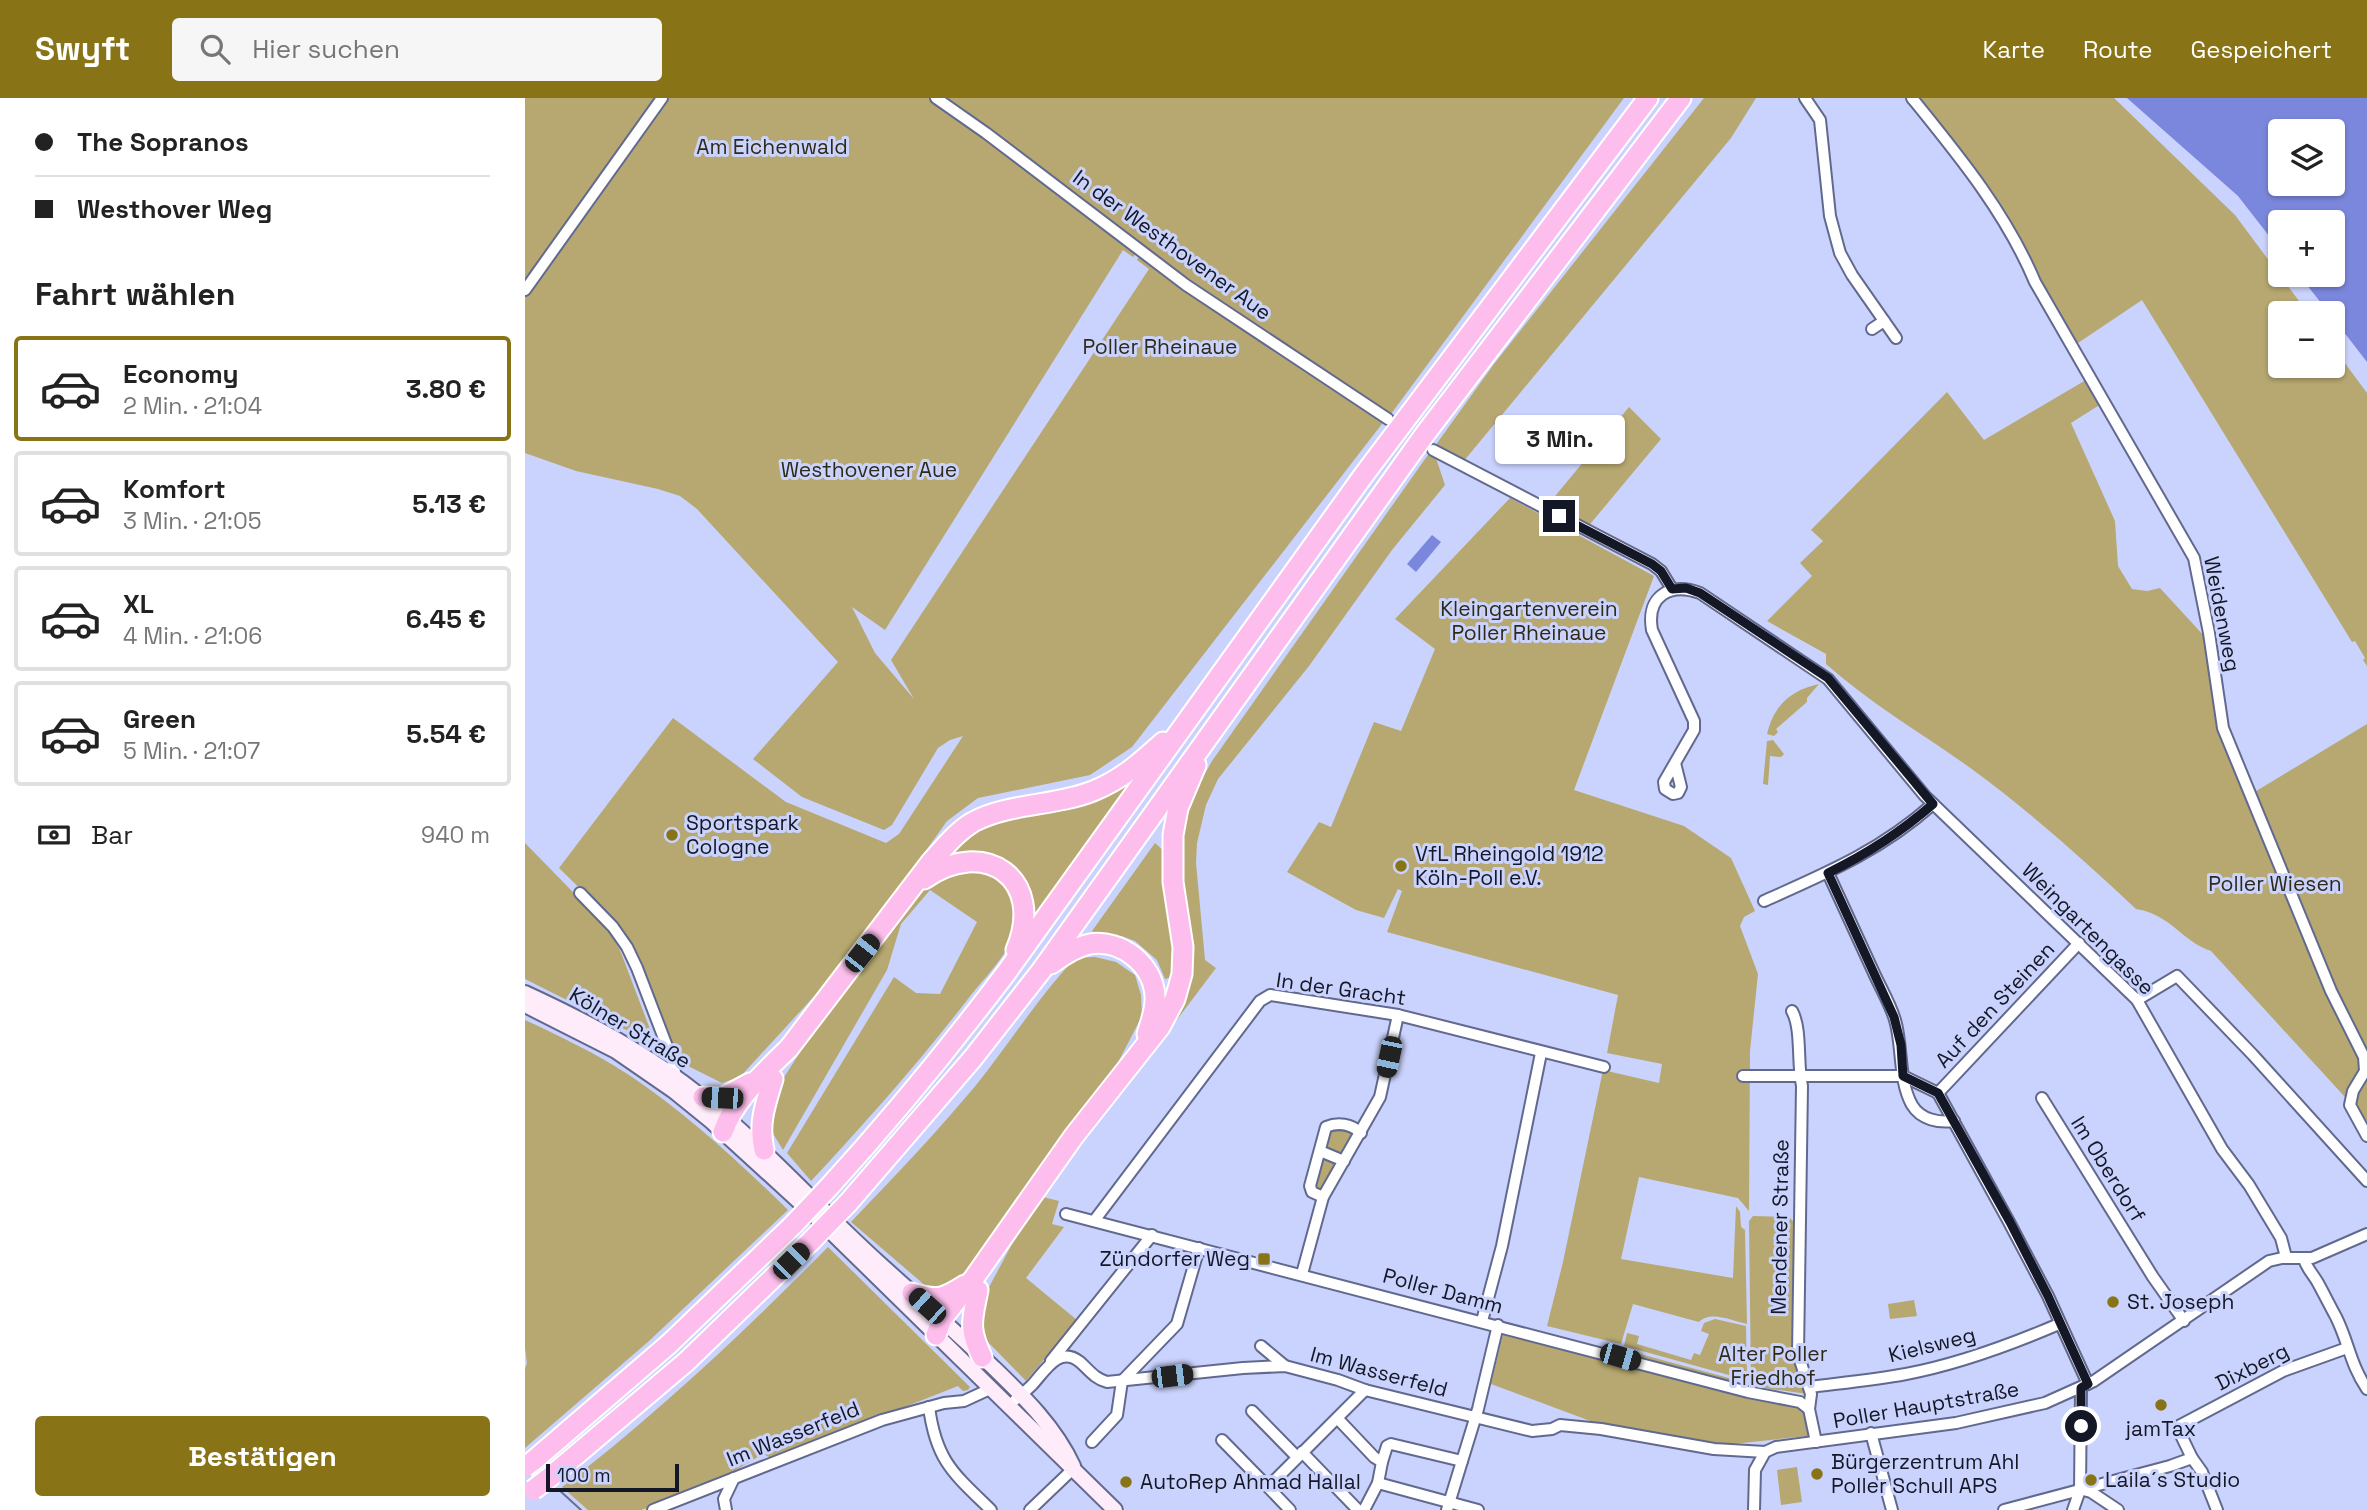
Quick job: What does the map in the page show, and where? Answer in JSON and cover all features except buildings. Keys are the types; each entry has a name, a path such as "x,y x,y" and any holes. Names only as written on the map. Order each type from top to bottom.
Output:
{"highway":[{"path":"529,1464 669,1344 793,1225 874,1137 950,1046 1006,973 1363,476 1648,98"},
{"path":"529,1493 686,1362 811,1241 848,1203 965,1068 1041,971 1425,434 1681,98"},
{"path":"728,1125 746,1117 768,1077 789,1048 915,886 930,862 956,835 974,821 1092,791 1119,778 1137,766 1195,712"},
{"path":"942,1327 976,1284 991,1254 1074,1136 1165,1018 1175,999 1182,974 1183,947 1173,882 1173,835 1178,808 1208,735"},
{"path":"915,886 949,864 967,860 985,862 1014,881 1020,893 1025,920 1023,933 1006,973"},
{"path":"1041,971 1073,950 1091,944 1110,945 1131,953 1143,965 1155,996 1153,1014 1143,1046"},
{"path":"702,1097 728,1096 768,1077"},
{"path":"764,1150 760,1133 768,1077"},
{"path":"912,1293 933,1299 941,1298 976,1284"},
{"path":"976,1284 971,1325 972,1337 982,1357"}],"main road":[{"name":"Kölner Straße","path":"525,993 621,1041 702,1097 816,1216 942,1327"},
{"name":"Kölner Straße","path":"525,1005 616,1051 764,1150 912,1293 942,1327"},
{"path":"942,1327 982,1357 1034,1407 1063,1444 1074,1468"},
{"path":"942,1327 990,1390 1115,1510"}],"street":[{"path":"525,290 662,98"},
{"name":"In der Westhovener Aue","path":"936,98 1186,285 1388,419"},
{"path":"1805,98 1821,120 1830,216 1840,253 1896,338"},
{"name":"Weidenweg","path":"1912,98 1973,175 2014,237 2035,282 2194,558 2209,633 2223,728 2331,991 2364,1057 2365,1071 2353,1091 2350,1105 2367,1136"},
{"path":"1872,329 1884,321"},
{"path":"1433,450 1661,571 1672,589 1656,600 1650,621 1694,721 1694,730 1675,763"},
{"name":"Weingartengasse","path":"1672,589 1686,588 1700,593 1828,678 1933,804 2137,1000 2222,1149 2249,1185 2281,1238 2286,1257"},
{"path":"1764,901 1863,856 1891,839 1933,804"},
{"path":"1828,873 1894,1017 1901,1045 1903,1076 1911,1103 1918,1112 1938,1122 1954,1121"},
{"path":"580,892 613,927 638,968 673,1062 676,1078"},
{"name":"Auf den Steinen","path":"1938,1093 2079,943"},
{"path":"2137,1000 2177,976 2367,1181"},
{"name":"In der Gracht","path":"1094,1221 1264,997 1278,996 1398,1015 1604,1067"},
{"name":"Mendener Straße","path":"1792,1011 1797,1021 1802,1086 1798,1354 1809,1387 1809,1409 1816,1442"},
{"path":"1302,1274 1323,1197 1380,1097 1398,1015"},
{"path":"1482,1321 1502,1246 1541,1053"},
{"path":"1743,1076 1903,1076 1938,1093 2010,1222 2059,1324 2084,1386 2080,1490 2073,1510"},
{"name":"Im Oberdorf","path":"2042,1098 2141,1259 2183,1321"},
{"path":"1323,1197 1312,1192 1310,1186 1326,1127 1336,1123 1355,1128 1361,1133"},
{"path":"1320,1151 1345,1161"},
{"name":"Poller Damm","path":"1066,1214 1748,1392 1800,1402 1809,1409"},
{"path":"2286,1257 2304,1259 2323,1254 2367,1234"},
{"path":"1008,1406 1048,1364 1151,1235"},
{"path":"1092,1442 1117,1415 1122,1381 1177,1324 1199,1248"},
{"name":"Poller Hauptstraße","path":"1765,1452 1776,1447 1934,1427 2045,1403 2084,1386 2266,1263 2286,1257"},
{"path":"2304,1259 2306,1268 2316,1279 2335,1314 2350,1360 2367,1389"},
{"name":"Kielsweg","path":"1809,1387 1932,1368 2002,1348 2059,1324"},
{"path":"1449,1505 1498,1325"},
{"path":"1261,1346 1285,1366"},
{"name":"Dixberg","path":"2192,1458 2177,1427 2283,1371 2347,1348"},
{"name":"Im Wasserfeld","path":"1048,1364 1061,1356 1069,1356 1079,1361 1101,1381 1285,1366 1366,1390 1532,1431 1552,1429 1560,1425 1601,1429 1714,1449 1765,1452"},
{"name":"Im Wasserfeld","path":"653,1510 882,1420 964,1401 990,1390"},
{"path":"1268,1487 1366,1390"},
{"path":"929,1407 933,1432 947,1465 991,1510"},
{"path":"1252,1412 1358,1510"},
{"path":"1338,1419 1382,1462"},
{"path":"1871,1433 1892,1510"},
{"path":"1222,1440 1290,1510"},
{"path":"1364,1510 1383,1484 1382,1462 1387,1446 1391,1444 1462,1461"},
{"path":"1754,1510 1755,1470 1765,1452"},
{"path":"2004,1510 2192,1458 2202,1472 2217,1510"},
{"path":"1030,1510 1074,1468"},
{"path":"726,1510 724,1499 734,1478"},
{"path":"1383,1484 1449,1505 1478,1510"},
{"path":"2080,1490 2091,1492 2118,1510"}],"green space":[{"path":"525,98 933,98 1137,252 1133,257 1123,250 885,630 852,607 875,653 914,699 891,660 1149,269 1137,260 1140,254 1385,420 1132,747 1090,775 978,798 947,821 852,955 740,1077 722,1083 676,1060 611,919 559,868 673,718 786,802 886,843 899,834 963,736 938,748 892,825 884,830 802,797 753,759 838,662 697,509 680,496 576,471 525,453"},
{"path":"943,98 1624,98 1391,414 1189,279"},
{"path":"1704,98 1756,98 1731,138 1463,462 1435,446 1494,364"},
{"path":"1917,98 2114,98 2235,215 2268,259 2268,287 2289,287 2299,301 2268,301 2268,378 2345,378 2345,363 2367,393 2367,666 2355,641 2352,642 2142,300 2075,345 2036,278"},
{"name":"Poller Wiesen","path":"2086,380 2101,404 2071,423 2115,521 2118,566 2132,589 2147,591 2160,588 2205,637 2217,719 2253,793 2367,724 2367,1121 2211,951 2192,941 2168,922 2136,909 2013,800 1843,678 1826,664 1826,654 1767,621 1812,576 1800,563 1823,541 1811,530 1947,392 1984,440"},
{"path":"1629,407 1661,439 1586,529 1546,507"},
{"path":"1430,452 1435,455 1445,485 1392,550 1309,666 1218,779 1206,805 1197,843 1196,863 1205,960 1216,968 1173,1025 1178,863 1184,819 1193,795 1212,761"},
{"name":"Kleingartenverein Poller Rheinaue","path":"1510,498 1654,576 1574,790 1684,826 1731,858 1755,911 1744,917 1740,926 1758,974 1750,1051 1749,1211 1738,1198 1639,1177 1621,1259 1733,1278 1736,1206 1740,1212 1741,1227 1745,1230 1747,1324 1716,1317 1699,1322 1633,1304 1621,1344 1547,1326 1603,1070 1659,1083 1662,1064 1607,1053 1618,995 1387,932 1402,891 1398,889 1384,918 1356,910 1287,872 1319,822 1331,827 1374,722 1401,731 1435,649 1395,619"},
{"path":"1819,684 1807,698 1807,702 1776,729 1778,732 1774,736 1767,734 1774,715 1785,700 1800,690"},
{"path":"1773,740 1784,754 1781,757 1770,756 1768,785 1763,784 1767,741"},
{"path":"1137,776 1035,920 1032,920 1012,871 942,864 953,846 977,828"},
{"path":"525,843 607,927 620,950 656,1045 525,979"},
{"path":"1155,843 1165,852 1177,953 1173,977 1165,979 1157,960 1135,941 1121,936 1100,937 1092,931"},
{"path":"970,869 996,880 1014,898 1017,918 1012,939 993,969 933,1043 811,1181 787,1153 894,977 916,993 940,994 977,922 930,890 901,924 887,970 783,1150 769,1127 767,1115 783,1079 802,1049 915,898 940,879"},
{"path":"1095,957 1116,962 1135,975 1141,995 1142,1016 1112,1074 960,1280 952,1288 927,1287 851,1222 962,1102 1075,958"},
{"path":"525,1020 617,1067 671,1105 788,1210 649,1341 525,1448 527,1363"},
{"path":"1337,1126 1354,1133 1342,1155 1327,1151 1325,1146 1329,1130"},
{"path":"1325,1158 1337,1163 1321,1192 1315,1188 1321,1160"},
{"path":"1043,1197 1059,1201 1052,1224 1064,1227 1026,1278 1077,1320 1026,1381 987,1341 983,1333 980,1304 1012,1244"},
{"name":"Alter Poller Friedhof","path":"1753,1216 1789,1217 1793,1221 1793,1353 1807,1394 1751,1386 1749,1221"},
{"path":"828,1247 970,1387 968,1390 963,1391 958,1386 773,1459 763,1454 734,1471 729,1477 641,1510 588,1510 562,1487 632,1431 699,1372"},
{"path":"1914,1300 1917,1316 1890,1319 1888,1304"},
{"path":"1715,1319 1746,1326 1747,1380 1624,1346 1627,1333 1639,1336 1637,1344 1691,1360 1694,1353 1700,1355 1709,1334 1701,1331 1704,1323"},
{"path":"1508,1332 1795,1405 1805,1412 1810,1432 1807,1436 1714,1446 1672,1440 1593,1422 1491,1384 1503,1334"},
{"path":"1629,1351 1736,1380 1735,1384 1629,1355"},
{"path":"1797,1467 1802,1502 1781,1505 1777,1470"}],"water":[{"path":"2127,98 2367,98 2367,362 2345,334 2345,301 2320,301 2308,287 2345,287 2345,210 2268,210 2268,235 2238,196"},
{"path":"1432,535 1441,542 1416,572 1407,564"}],"tram line":[{"path":"558,1489 581,1510"}],"place":[{"name":"Sportspark Cologne","path":"672,835"},
{"name":"VfL Rheingold 1912 Köln-Poll e.V.","path":"1401,866"},
{"name":"Zündorfer Weg","path":"1264,1259"},
{"name":"St. Joseph","path":"2113,1302"},
{"name":"jamTax","path":"2161,1405"},
{"name":"Bürgerzentrum Ahl Poller Schull APS","path":"1817,1474"},
{"name":"Laila´s Studio","path":"2091,1480"},
{"name":"AutoRep Ahmad Hallal","path":"1126,1482"}],"route":[{"path":"1559,516 1652,564 1661,571 1672,589 1686,588 1700,593 1828,678 1933,804 1891,839 1828,873 1894,1017 1901,1045 1903,1076 1938,1093 2048,1296 2088,1384 2081,1388 2081,1426"}],"park label":[{"name":"Am Eichenwald","path":"772,147"},
{"name":"Poller Rheinaue","path":"1160,347"},
{"name":"Westhovener Aue","path":"869,470"}]}
